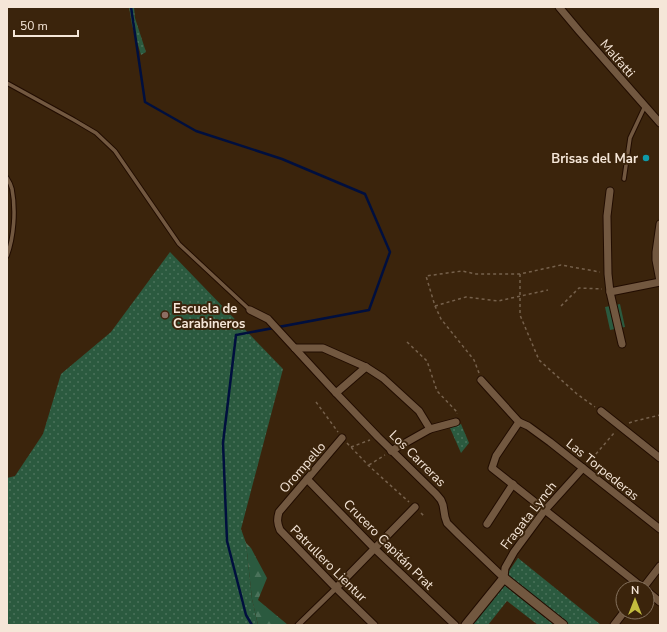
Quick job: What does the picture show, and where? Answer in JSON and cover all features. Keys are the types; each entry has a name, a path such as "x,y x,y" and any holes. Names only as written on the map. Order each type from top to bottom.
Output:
{"street":[{"name":"Malfatti","path":"559,7 645,106 659,119"},
{"path":"610,191 607,216 608,274 610,291 622,344"},
{"path":"610,291 660,282 656,260 660,225"},
{"name":"Los Carreras","path":"250,310 268,320 391,451 441,500 447,523 504,578 563,625"},
{"path":"295,348 323,348 366,367 383,378 419,412 430,429"},
{"path":"336,393 366,367"},
{"name":"Las Torpederas","path":"481,380 519,422 528,426 550,442 660,530"},
{"path":"601,411 660,458"},
{"path":"391,451 430,429 456,422"},
{"path":"519,422 496,456 492,468 633,580"},
{"name":"Orompello","path":"279,512 342,438"},
{"name":"Fragata Lynch","path":"466,625 504,578 505,568 514,552 545,510 583,468"},
{"name":"Crucero Capitán Prat","path":"307,479 375,549 455,625"},
{"path":"487,524 513,484"},
{"path":"298,625 375,549 414,507"},
{"name":"Patrullero Lientur","path":"279,512 277,524 280,530 374,625"},
{"path":"649,580 660,566"}],"lane":[{"path":"7,83 96,133 110,146 180,244 250,310"},
{"path":"624,179 630,138 645,106"},
{"path":"7,178 12,189 14,219 7,256"}],"path":[{"path":"481,380 474,360 441,320 426,276 462,271 476,274 520,274 561,265 608,274"},
{"path":"520,274 520,315 539,360 577,394 601,411"},
{"path":"561,306 578,288 610,291"},
{"path":"435,306 466,297 498,300 520,297 548,290"},
{"path":"407,342 427,361 437,390 457,412 456,422"},
{"path":"316,402 342,438 369,466 425,517"},
{"path":"583,468 620,426 635,420 660,415"},
{"path":"351,447 378,437"},
{"path":"369,466 391,451"}],"green space":[{"path":"129,7 134,7 135,18 146,52 141,55 132,25"},
{"path":"170,252 283,369 241,529 246,543 252,599 258,625 7,625 7,478 15,476 43,434 61,374 111,332"},
{"path":"620,304 625,327 610,330 605,307"},
{"path":"461,424 469,443 461,453 450,428"},
{"path":"246,543 251,548 267,578 258,600 288,625 258,625 252,599"},
{"path":"518,558 601,625 569,625 511,579 507,574"},
{"path":"504,585 554,625 538,625 507,601 488,625 472,625"}],"waterway":[{"path":"131,7 145,102 196,131 282,159 365,194 390,252 369,310 236,335 223,443 227,541 246,615 252,625"}],"place":[{"name":"Brisas del Mar","path":"646,158"},
{"name":"Escuela de Carabineros","path":"165,315"}]}
